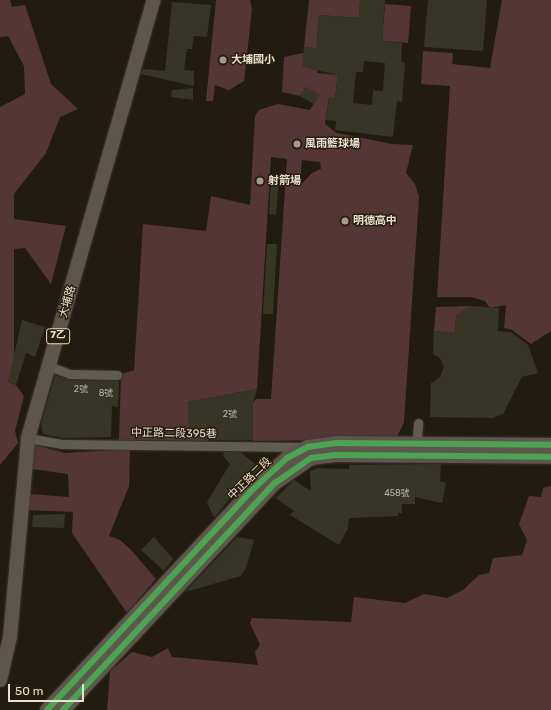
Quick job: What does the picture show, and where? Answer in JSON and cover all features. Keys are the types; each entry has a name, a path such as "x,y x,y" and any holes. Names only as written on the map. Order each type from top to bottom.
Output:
{"main road":[{"name":"大埔路","path":"0,680 10,638 28,438 154,0"},
{"name":"中正路二段","path":"47,710 268,473 310,453 338,443 416,450 551,457"},
{"name":"中正路二段","path":"416,450 551,445"},
{"name":"中正路二段","path":"62,710 275,483 310,453"}],"street":[{"path":"49,366 70,374 116,375"},
{"path":"416,450 418,423"},
{"name":"中正路二段395巷","path":"28,438 62,444 310,453"}],"shaded area":[{"path":"0,0 10,0 12,7 25,5 51,84 78,109 60,117 46,153 14,194 14,219 66,226 51,284 25,248 14,249 14,363 8,382 16,385 24,396 15,431 18,443 0,465 0,107 25,94 24,66 8,36 0,37"},
{"path":"216,0 250,0 252,9 244,81 229,90 215,85 213,101 206,101"},
{"path":"309,0 360,0 359,18 319,15 317,36 353,52 304,47"},
{"path":"502,0 551,0 551,331 531,344 512,330 504,328 506,305 490,308 485,301 471,297 437,297 450,86 421,84 423,51 453,53 452,64 490,68"},
{"path":"385,4 411,6 408,43 382,41"},
{"path":"303,53 317,68 317,73 338,75 335,98 329,98 325,124 337,133 392,144 413,145 406,173 415,184 419,197 404,422 396,439 253,441 253,403 256,399 271,399 287,159 271,157 257,389 188,402 188,428 208,441 119,440 121,374 134,370 143,224 206,231 211,196 250,205 255,116 259,110 278,104 310,110 319,95 306,87 300,96 282,92 284,57","holes":["302,160 320,162 321,169 312,173 300,186"]},
{"path":"470,306 456,316 455,333 434,331 436,307"},
{"path":"32,444 65,453 130,449 129,486 109,536 120,540 132,551 156,579 127,613 72,533 73,512 27,510 29,494 69,497 68,474 32,469"},
{"path":"551,486 551,710 107,710 110,671 132,652 152,657 168,648 172,657 258,665 255,652 260,645 250,623 252,618 351,622 354,597 405,603 424,594 447,598 463,590 479,575 489,573 493,558 522,555 527,540 519,524 529,496 541,497 543,488"}],"building":[{"path":"360,0 385,0 382,41 402,43 401,62 405,63 402,102 397,101 393,137 335,130 336,121 326,120 329,97 335,98 338,75 302,67 304,47 316,48 319,15 359,18","holes":["364,61 385,63 383,91 373,90 372,105 353,103 356,72 363,72"]},
{"path":"428,0 487,0 483,51 424,47"},
{"path":"172,2 211,5 207,37 194,36 192,49 187,49 184,70 194,71 194,86 141,74 143,69 165,71"},
{"path":"306,87 320,95 314,104 300,96"},
{"path":"193,88 193,100 171,97 172,90"},
{"path":"271,176 279,176 276,215 269,214"},
{"path":"267,244 277,244 273,314 263,314"},
{"path":"470,306 499,308 498,331 511,332 528,345 538,373 522,377 503,414 492,418 430,417 431,383 440,377 444,367 440,358 433,354 434,331 455,333 456,316"},
{"path":"22,320 45,327 35,357 26,353 16,385 8,382"},
{"path":"55,375 70,380 119,381 118,407 112,406 111,437 63,438 43,434 41,424"},
{"path":"257,389 253,403 253,440 205,440 188,428 188,402"},
{"path":"224,452 240,452 260,468 247,483 244,481 214,518 207,502 230,464 223,456"},
{"path":"441,464 440,481 446,483 442,503 415,497 415,504 402,504 402,513 398,513 398,516 349,518 348,528 339,545 290,515 294,511 276,498 294,480 311,491 310,471 318,468 349,469 349,465"},
{"path":"65,514 64,528 32,527 33,515"},
{"path":"154,537 173,559 164,571 141,550"},
{"path":"237,537 254,540 246,568 241,576 185,592"}],"cycle path":[{"path":"47,710 250,492 287,458 308,447 338,443 551,445"},
{"path":"63,710 275,483 311,458 337,455 551,457"}],"place":[{"name":"大埔國小","path":"223,60"},
{"name":"風雨籃球場","path":"297,144"},
{"name":"射箭場","path":"260,181"},
{"name":"明德高中","path":"345,221"}]}
